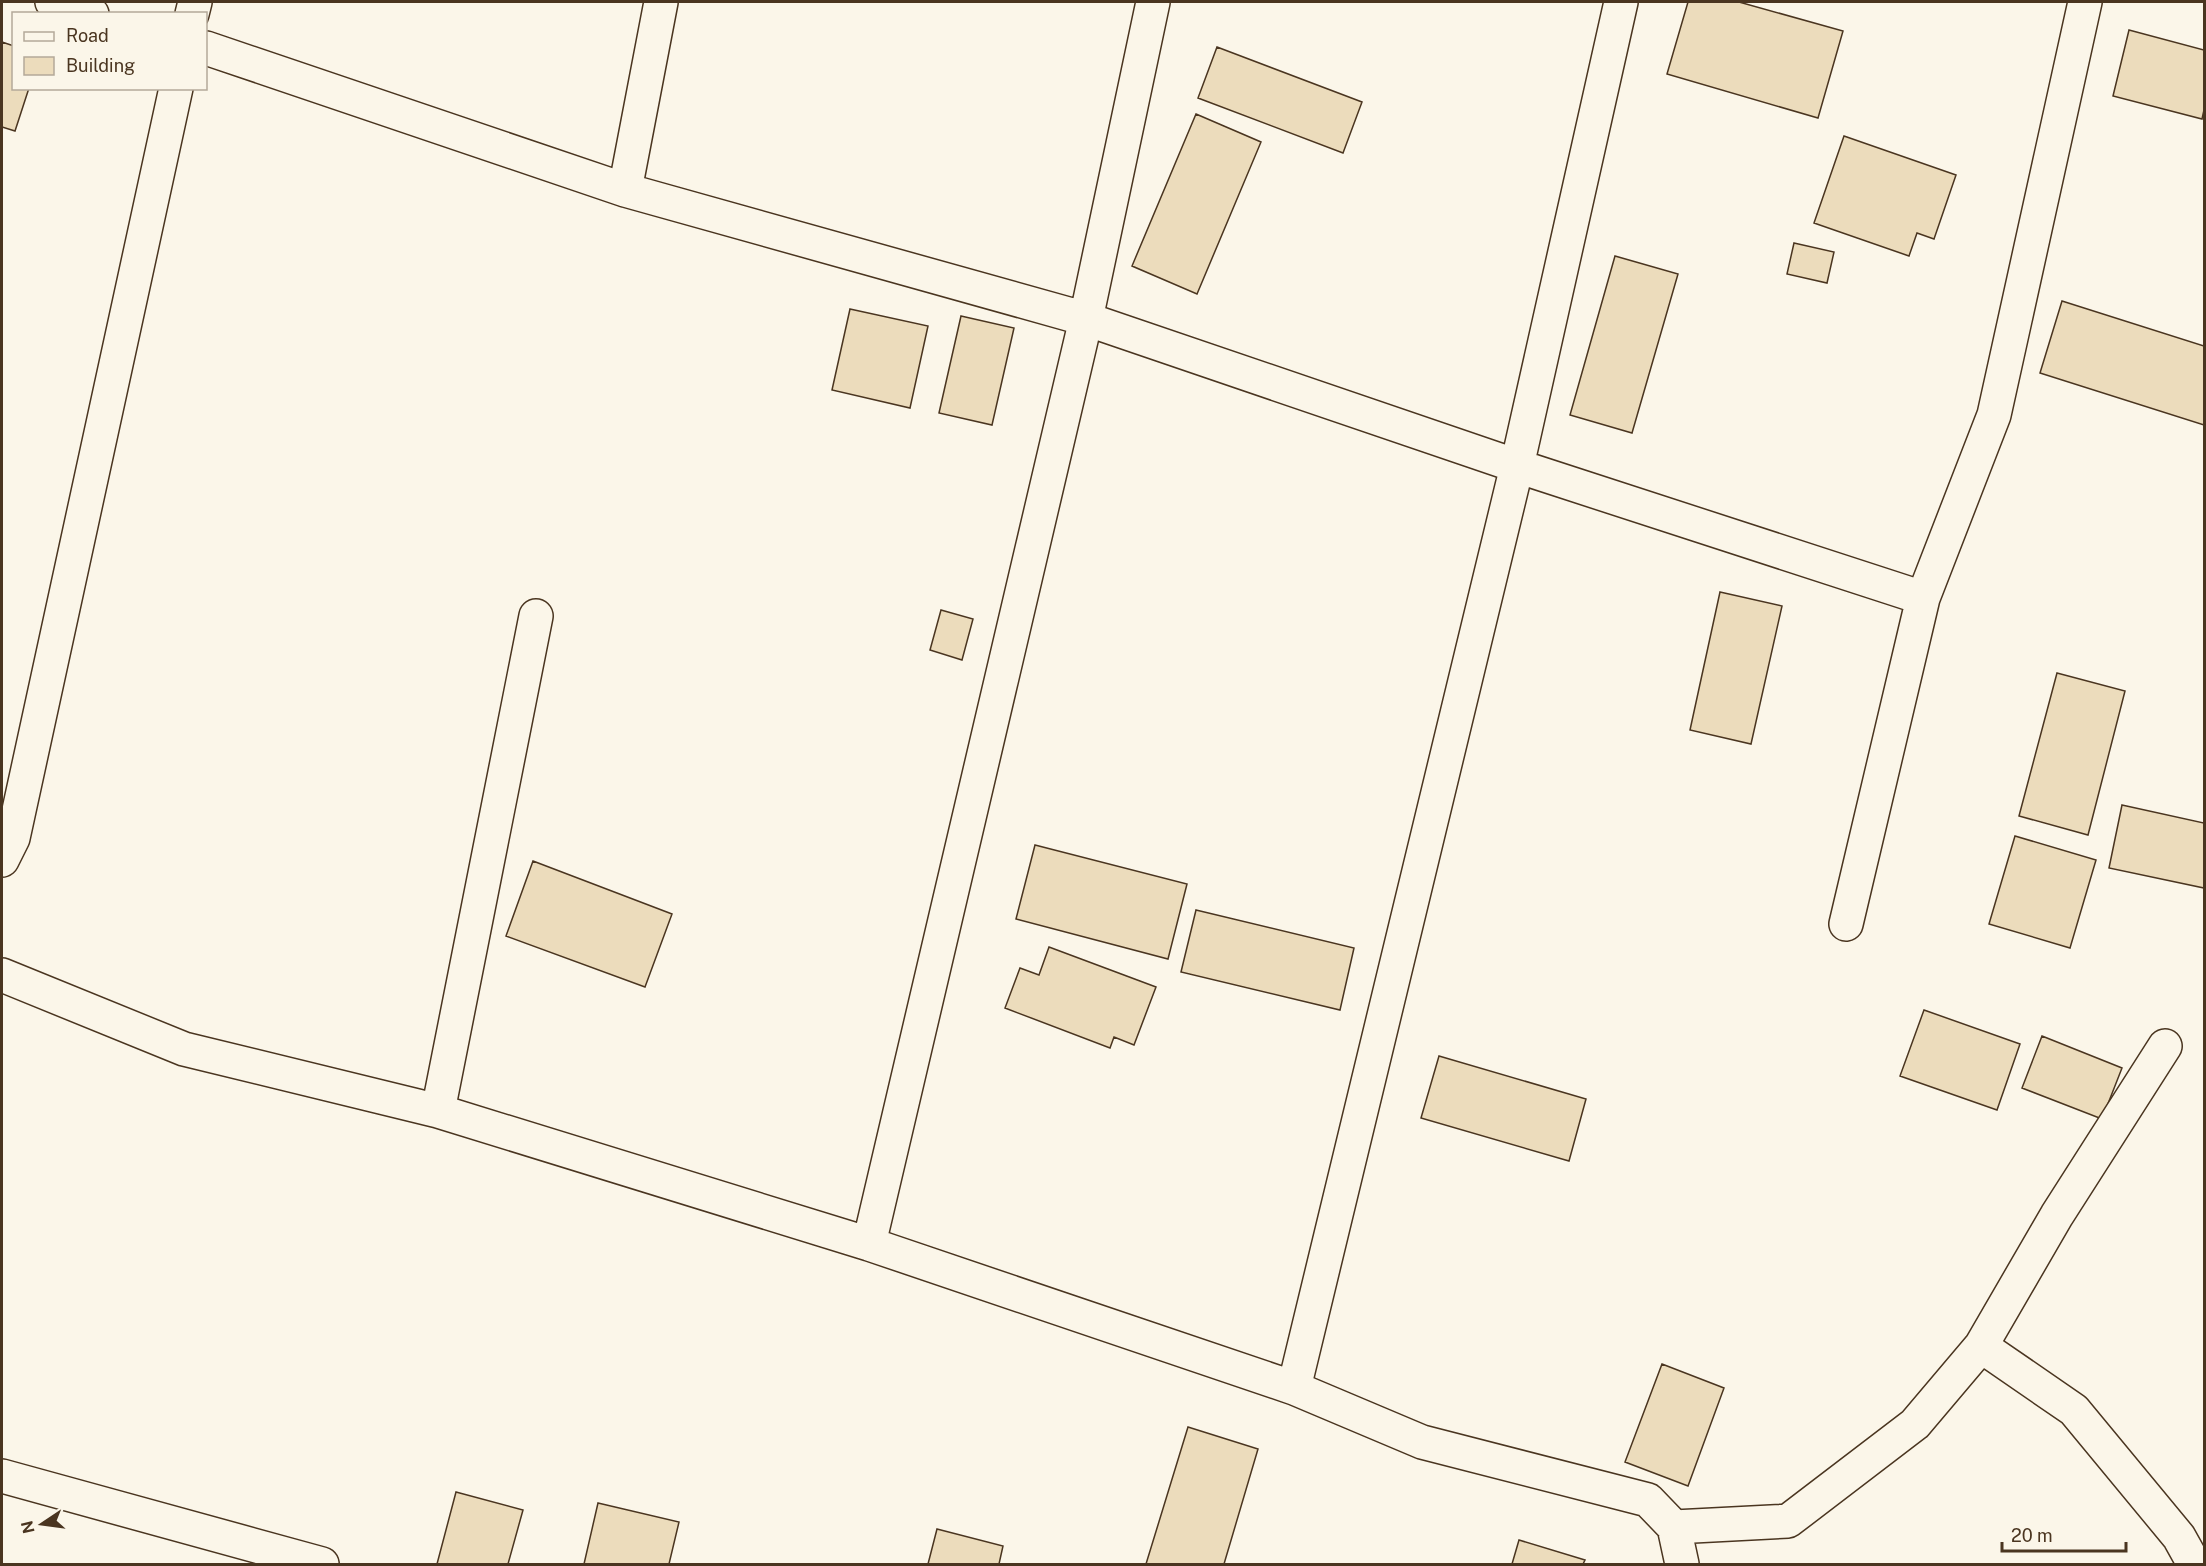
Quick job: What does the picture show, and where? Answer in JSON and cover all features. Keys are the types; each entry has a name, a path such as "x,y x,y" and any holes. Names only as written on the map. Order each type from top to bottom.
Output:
{"street":[{"path":"52,2 85,12"},
{"path":"625,190 661,2"},
{"path":"869,1244 1086,319 1153,2"},
{"path":"1294,1388 1517,466 1621,2"},
{"path":"1846,924 1923,598 1994,415 2085,2"},
{"path":"207,48 625,190 1086,319 1517,466 1923,598"},
{"path":"2,860 13,838 176,90"},
{"path":"438,1111 536,616"},
{"path":"2,975 184,1049 438,1111 869,1244 1294,1388 1422,1442 1648,1500 1674,1527 1682,1564"},
{"path":"1674,1527 1788,1521 1915,1424 1981,1346 2057,1215 2165,1046"},
{"path":"1981,1346 2074,1410 2179,1537 2194,1564"},
{"path":"2,1476 322,1564"}],"building":[{"path":"1688,2 1739,2 1843,31 1818,118 1667,74"},
{"path":"2129,30 2204,50 2202,119 2113,96"},
{"path":"2,42 12,45 12,90 28,90 15,131 2,127"},
{"path":"1217,47 1362,102 1343,153 1198,98"},
{"path":"1196,114 1261,142 1197,294 1132,266"},
{"path":"1844,136 1956,175 1934,239 1917,233 1909,256 1814,223"},
{"path":"1794,243 1834,252 1827,283 1787,274"},
{"path":"1615,256 1678,274 1632,433 1570,415"},
{"path":"2062,301 2204,346 2204,425 2040,373"},
{"path":"850,309 928,326 910,408 832,390"},
{"path":"961,316 1014,328 992,425 939,413"},
{"path":"1720,592 1782,606 1751,744 1690,730"},
{"path":"941,610 973,619 962,660 930,650"},
{"path":"2057,673 2125,691 2088,835 2019,816"},
{"path":"2122,805 2204,823 2204,888 2109,868"},
{"path":"2015,836 2096,860 2070,948 1989,924"},
{"path":"1035,845 1187,884 1168,959 1016,919"},
{"path":"533,861 672,914 645,987 506,936"},
{"path":"1196,910 1354,948 1340,1010 1181,972"},
{"path":"1049,947 1156,987 1134,1045 1114,1037 1110,1048 1005,1008 1020,968 1039,975"},
{"path":"1924,1010 2020,1044 1997,1110 1900,1076"},
{"path":"2042,1036 2122,1068 2102,1119 2022,1088"},
{"path":"1439,1056 1586,1099 1569,1161 1421,1118"},
{"path":"1662,1364 1724,1388 1688,1486 1625,1462"},
{"path":"1188,1427 1258,1449 1224,1564 1146,1564"},
{"path":"456,1492 523,1510 508,1564 437,1564"},
{"path":"598,1503 679,1522 669,1564 584,1564"},
{"path":"937,1529 1003,1546 999,1564 928,1564"},
{"path":"1519,1540 1585,1560 1583,1564 1512,1564"}]}
